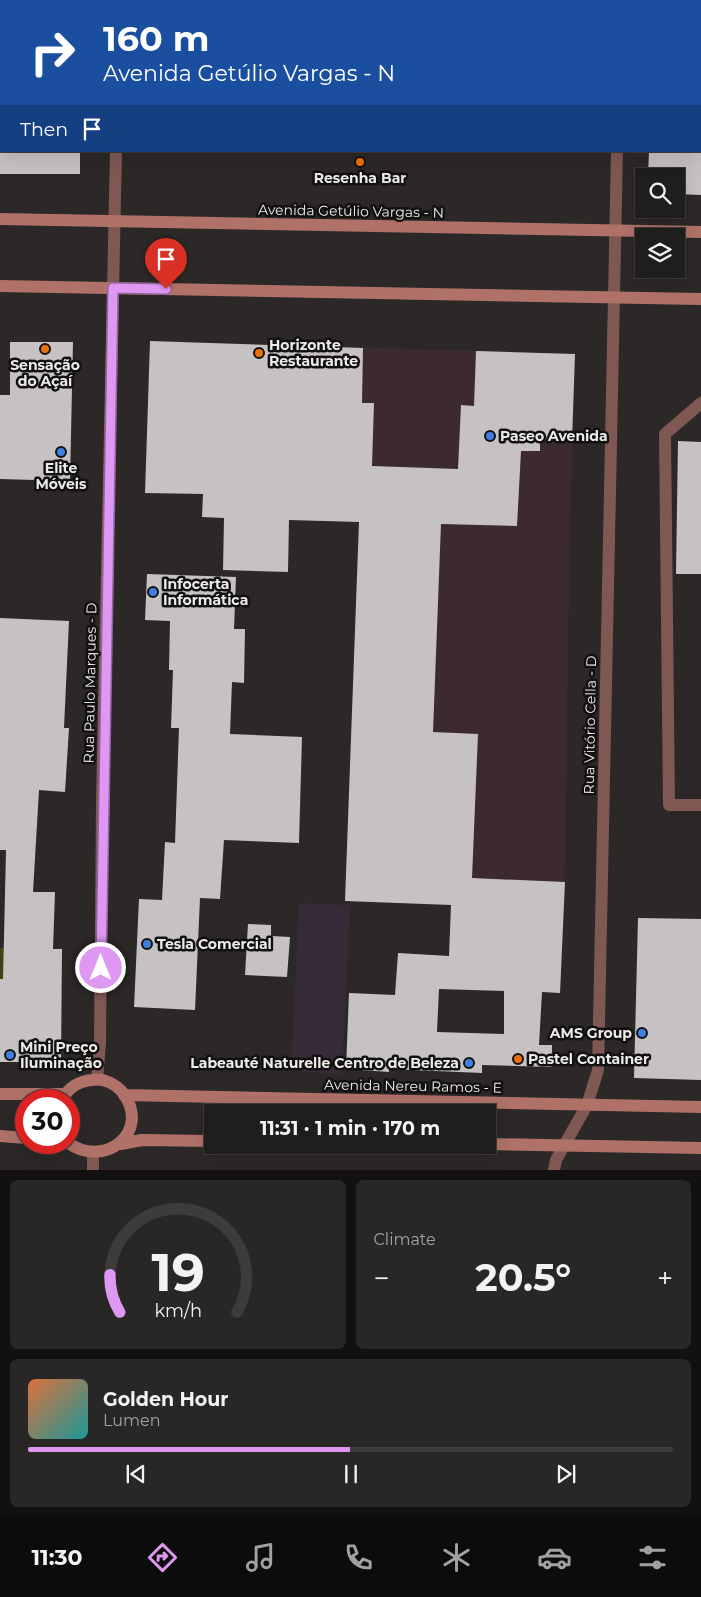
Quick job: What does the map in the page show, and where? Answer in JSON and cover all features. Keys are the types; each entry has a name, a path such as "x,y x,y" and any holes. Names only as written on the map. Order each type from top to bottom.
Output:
{"street":[{"name":"Rua Paulo Marques - D","path":"97,1079 100,1043 103,791 116,152"},
{"name":"Rua Vitório Cella - D","path":"554,1170 556,1160 588,1106 598,1070 617,152"},
{"name":"Avenida Getúlio Vargas - N","path":"0,219 701,232"},
{"path":"0,286 701,299"},
{"path":"701,403 665,434 669,805 701,805"},
{"path":"71,1089 84,1081 97,1079 109,1082 120,1089 131,1110 132,1123 121,1144"},
{"path":"0,1094 15,1095"},
{"name":"Avenida Nereu Ramos - E","path":"124,1095 701,1107"},
{"path":"0,1136 15,1137"},
{"path":"80,1151 93,1154 110,1151 121,1144 142,1140 204,1141"},
{"path":"496,1144 701,1148"},
{"path":"93,1154 93,1170"}],"shaded area":[{"path":"318,346 575,354 570,528 564,909 345,901 359,522 313,520"},
{"path":"299,903 350,905 342,1074 291,1071"}],"green space":[{"path":"0,948 21,948 20,979 0,979"}],"building":[{"path":"0,152 80,152 80,174 0,174"},
{"path":"649,152 701,152 701,195 685,194 685,168 648,168"},
{"path":"150,341 363,348 362,403 374,403 372,466 458,469 461,405 474,406 476,351 575,354 572,441 540,440 540,451 521,451 517,526 441,524 433,732 478,734 472,878 565,882 560,993 542,992 539,1045 552,1045 552,1067 482,1065 482,1073 389,1069 389,1072 346,1069 349,993 395,995 398,953 449,956 451,905 345,901 359,522 289,520 288,572 223,570 224,518 202,517 203,494 145,493","holes":["439,989 504,991 504,1034 437,1032"]},
{"path":"10,342 73,342 70,481 0,479 0,395 10,395"},
{"path":"678,441 701,442 701,574 676,574"},
{"path":"147,574 236,577 234,629 245,629 244,683 232,682 230,734 302,737 299,843 224,840 220,899 200,898 195,1010 134,1007 139,899 162,900 165,842 175,843 179,728 171,728 173,670 169,670 170,621 145,620"},
{"path":"0,618 69,621 64,728 69,728 65,792 39,790 33,892 55,892 53,949 62,949 61,1062 0,1062 0,979 3,979 6,850 0,850"},
{"path":"638,918 701,919 701,1080 634,1078"},
{"path":"248,924 271,925 271,936 290,937 287,977 245,975"}],"place":[{"name":"Resenha Bar","path":"360,162"},
{"name":"Sensação do Açaí","path":"45,349"},
{"name":"Horizonte Restaurante","path":"259,353"},
{"name":"Paseo Avenida","path":"490,436"},
{"name":"Elite Móveis","path":"61,452"},
{"name":"Infocerta Informática","path":"153,592"},
{"name":"Tesla Comercial","path":"147,944"},
{"name":"AMS Group","path":"642,1033"},
{"name":"Mini Preço Iluminação","path":"10,1055"},
{"name":"Pastel Container","path":"518,1059"},
{"name":"Labeauté Naturelle Centro de Beleza","path":"469,1063"}],"route":[{"path":"101,968 102,801 113,288 166,289"}]}
